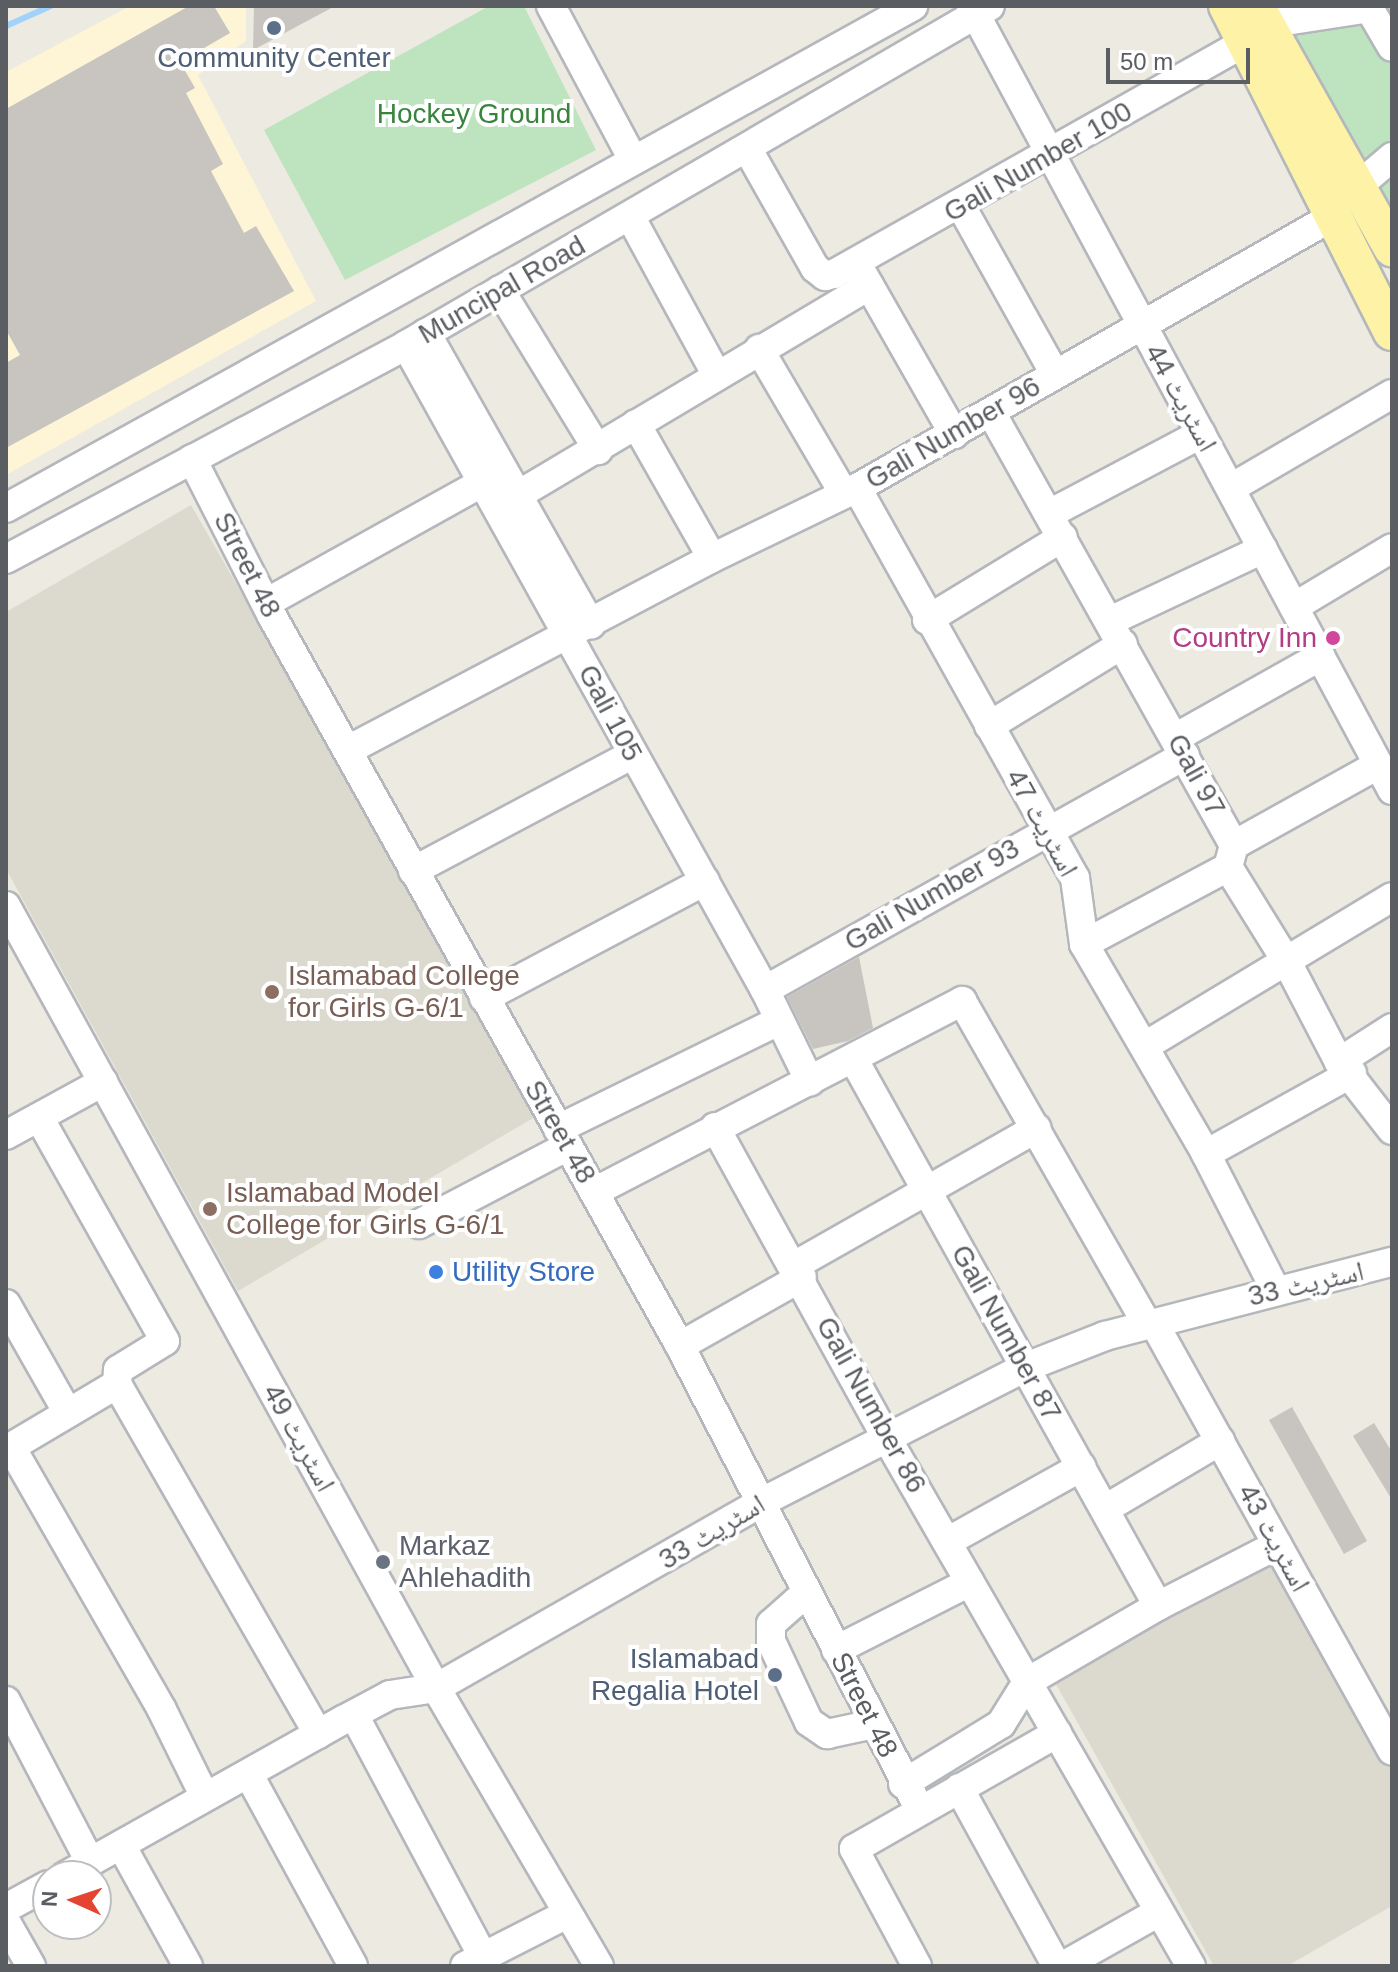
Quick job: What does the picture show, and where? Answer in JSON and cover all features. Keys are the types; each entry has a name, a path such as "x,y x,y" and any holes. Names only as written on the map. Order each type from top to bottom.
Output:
{"main road":[{"path":"1227,6 1257,24 1392,248"},
{"path":"1257,24 1330,218 1392,332"}],"street":[{"path":"551,6 632,158"},
{"name":"Muncipal Road","path":"6,508 632,158 913,6"},
{"path":"1257,24 1369,8 1392,47"},
{"name":"Muncipal Road","path":"6,559 416,339 747,148 978,9"},
{"name":"اسٹریٹ 44","path":"978,9 1142,328 1392,790"},
{"name":"Gali Number 100","path":"518,495 598,450 759,349 961,206 1052,155 1257,24"},
{"name":"Gali Number 100","path":"747,148 815,268 825,276 862,274"},
{"path":"1357,187 1392,157"},
{"path":"961,206 1055,374"},
{"path":"630,216 716,374"},
{"name":"Gali Number 96","path":"348,750 580,631 712,558 851,491 992,414 1055,374 1142,328 1330,218"},
{"path":"862,274 954,434"},
{"path":"500,290 598,450"},
{"path":"416,339 518,495 580,631"},
{"name":"Gali 105","path":"416,339 483,482 580,631 631,755 765,990 776,1022 810,1082"},
{"name":"اسٹریٹ 47","path":"759,349 851,491 1075,878 1084,944 1206,1154 1276,1291"},
{"path":"1231,488 1392,394"},
{"name":"Gali 97","path":"992,414 1180,747 1231,856 1346,1068 1392,1130"},
{"path":"636,424 712,558"},
{"path":"927,620 1056,525 1201,434"},
{"name":"Street 48","path":"192,459 266,603 413,871 680,1346 903,1784 920,1810"},
{"path":"266,603 483,482"},
{"path":"1294,607 1392,548"},
{"path":"989,726 1116,633 1263,549"},
{"name":"Gali Number 93","path":"765,990 1046,830 1321,656"},
{"path":"413,871 631,755"},
{"path":"1084,944 1378,765"},
{"path":"484,998 705,881"},
{"path":"1145,1046 1392,897"},
{"name":"اسٹریٹ 49","path":"6,906 436,1688 599,1966"},
{"name":"اسٹریٹ 43","path":"854,1060 962,1001 1220,1441 1390,1744"},
{"path":"419,1224 563,1138 776,1022"},
{"path":"1206,1154 1346,1068 1392,1028"},
{"path":"594,1192 715,1127 854,1060"},
{"name":"Gali Number 87","path":"854,1060 1158,1606"},
{"path":"6,1135 103,1082"},
{"path":"40,1119 165,1341 118,1370 117,1384 318,1734"},
{"name":"Gali Number 86","path":"715,1127 798,1272 885,1435 1191,1966"},
{"path":"680,1346 928,1191 1037,1128"},
{"name":"اسٹریٹ 33","path":"94,1860 204,1795 249,1775 390,1695 436,1688 885,1435 1026,1367 1151,1325 1276,1291 1351,1277 1392,1262"},
{"path":"6,1304 68,1413"},
{"path":"117,1384 9,1449 204,1795"},
{"path":"1105,1509 1220,1441"},
{"path":"947,1542 1081,1467"},
{"path":"903,1784 1001,1724 1027,1682 1158,1606 1277,1545"},
{"path":"836,1650 970,1582"},
{"path":"807,1592 771,1624 771,1641 809,1722 827,1734 874,1724"},
{"path":"6,1701 89,1860"},
{"path":"354,1715 473,1961 567,1914"},
{"path":"917,1966 854,1849 1057,1733"},
{"path":"249,1775 353,1966"},
{"path":"959,1788 1052,1964 1159,1912"},
{"path":"121,1845 188,1966"},
{"path":"6,1908 32,1894"},
{"path":"6,1922 31,1966"}],"shaded area":[{"path":"130,6 246,6 246,41 198,75 316,301 6,475 6,72"},
{"name":"Islamabad College for Girls G-6/1","path":"191,505 540,1114 238,1291 6,869 6,612"},
{"path":"1281,1540 1392,1750 1392,1906 1287,1966 1214,1966 1052,1677"}],"green space":[{"name":"Hockey Ground","path":"489,6 524,6 596,150 345,280 264,130"},
{"path":"1271,6 1392,6 1392,224"}],"building":[{"path":"189,6 214,6 230,33 180,62 195,88 186,93 223,164 211,171 244,233 256,226 294,291 6,448 6,363 20,355 6,330 6,109"},
{"name":"Community Center","path":"254,6 335,6 253,50"},
{"path":"859,957 873,1028 848,1041 813,1049 787,997"},
{"path":"1292,1407 1367,1541 1344,1554 1269,1420"},
{"path":"1374,1423 1392,1452 1392,1500 1353,1436"}],"waterway":[{"path":"6,26 51,6"}],"place":[{"name":"Community Center","path":"274,28"},
{"name":"Country Inn","path":"1333,638"},
{"name":"Islamabad College for Girls G-6/1","path":"272,992"},
{"name":"Islamabad Model College for Girls G-6/1","path":"210,1209"},
{"name":"Utility Store","path":"436,1272"},
{"name":"Markaz Ahlehadith","path":"383,1562"},
{"name":"Islamabad Regalia Hotel","path":"775,1675"}]}
